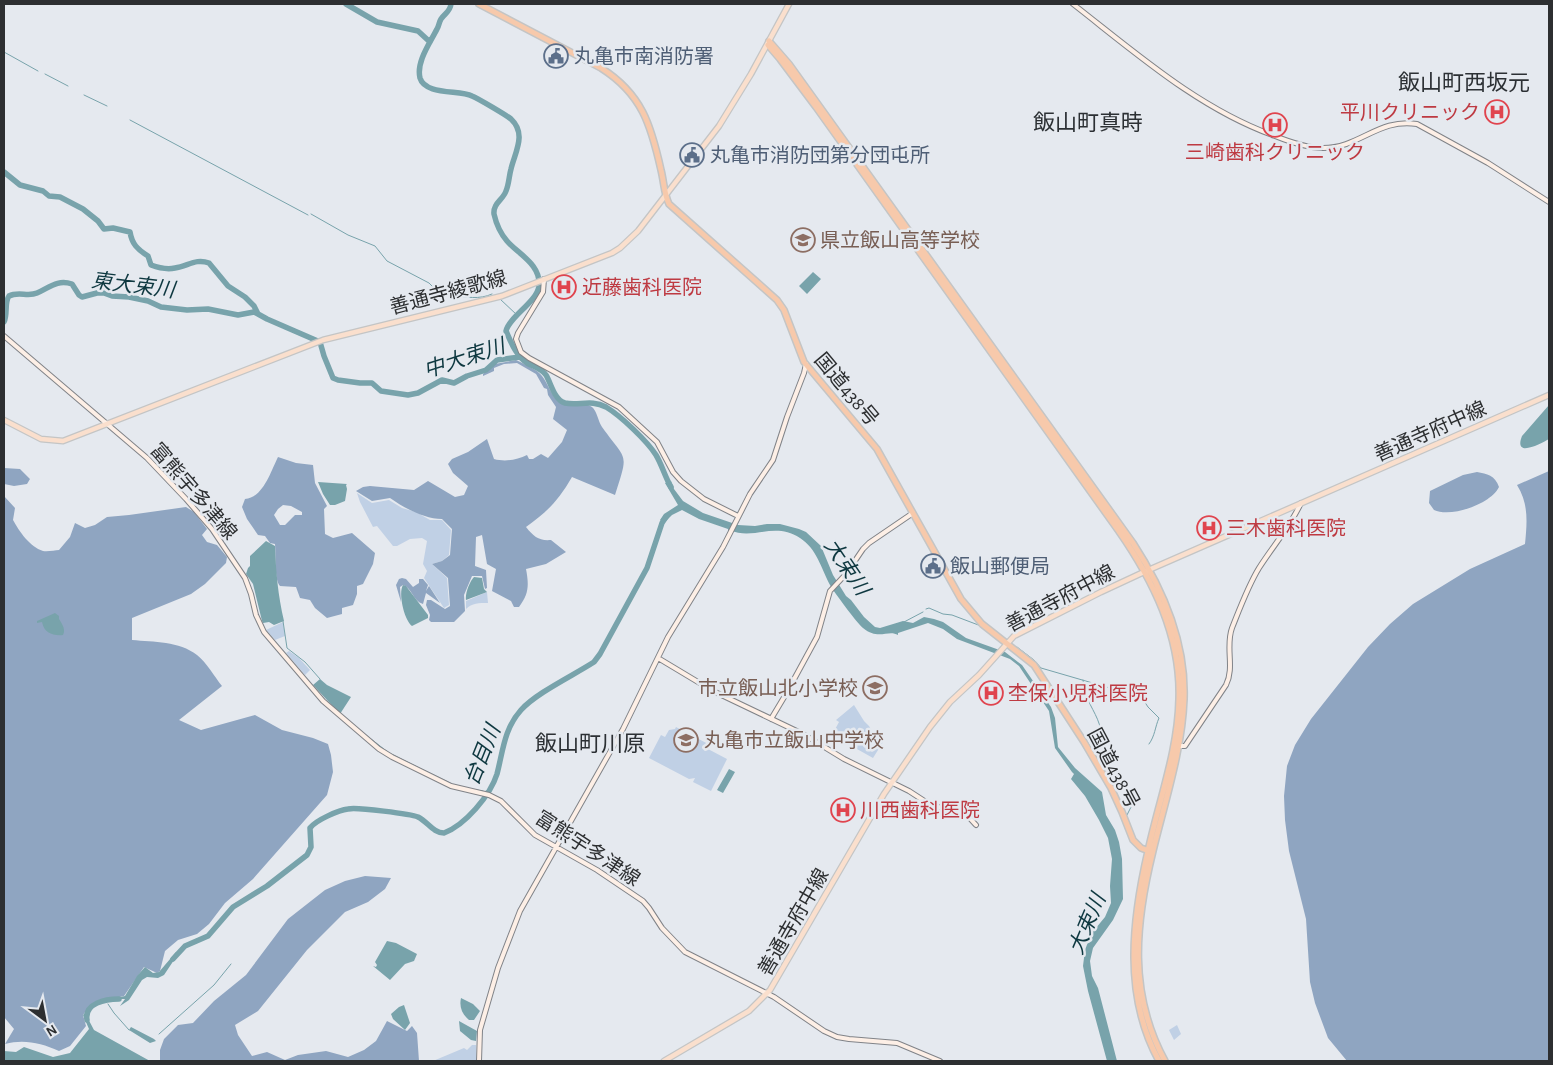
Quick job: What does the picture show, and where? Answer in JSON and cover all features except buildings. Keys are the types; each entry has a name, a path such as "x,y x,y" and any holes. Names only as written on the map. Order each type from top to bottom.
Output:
{"highway":[{"name":"国道438号","path":"479,4 600,68 626,87 640,106 647,121 659,160 666,195 673,209 777,300 784,310 799,352 806,364 873,443 961,599 982,624 1032,662 1040,672 1111,788 1132,840 1150,851"},
{"name":"国道438号","path":"768,43 789,64 1132,543 1162,596 1171,621 1182,668 1184,697 1177,746 1150,851 1133,948 1136,995 1147,1036 1159,1061"},
{"name":"国道438号","path":"1150,851 1137,948 1138,972 1147,1018 1165,1061"}],"main road":[{"name":"善通寺綾歌線","path":"4,420 41,439 63,441 323,340 485,300 604,257 620,248 638,231 719,126 789,4"},
{"name":"善通寺府中線","path":"664,1061 749,1011 767,994 781,974 891,783 943,710 979,675 1000,649 1014,636 1147,571 1549,395"}],"street":[{"path":"1072,4 1198,98 1220,112 1259,130 1304,145 1324,148 1348,144 1393,124 1407,122 1417,124 1488,163 1549,202"},
{"path":"543,280 543,292 518,333 516,343 521,352 567,380 619,407 657,442 681,481 704,499 738,516"},
{"name":"富熊宇多津線","path":"4,336 159,470 212,529 247,583 263,630 323,701 379,749 451,786 489,795 501,801 535,835 610,877 643,901 654,914 662,928 685,952 767,994 818,1028 832,1035 849,1039 898,1043 940,1061"},
{"path":"479,1061 480,1030 498,968 520,912 628,720 658,658 731,531 750,494 775,457 806,364"},
{"path":"1177,746 1185,746 1226,685 1230,673 1229,641 1231,630 1258,570 1287,529 1301,503"},
{"path":"771,718 817,637 828,596 833,588 869,543 912,512"},
{"path":"658,658 713,691 771,718 934,806 965,813 976,825"}],"shaded area":[{"path":"813,272 821,279 807,294 799,286"},
{"path":"516,360 540,373 559,402 563,404 584,404 594,409 602,427 621,452 623,458 624,463 615,495 572,477 552,505 526,527 537,538 551,540 566,552 546,564 526,569 527,589 525,598 519,607 514,607 511,601 492,591 496,569 487,564 482,535 476,537 475,566 486,570 487,588 485,589 482,576 472,576 464,595 465,611 454,622 431,622 426,605 427,600 431,600 445,609 450,606 448,578 432,564 442,561 450,555 452,529 442,519 435,519 415,512 390,498 372,501 356,491 370,486 414,490 428,481 455,497 464,495 468,486 453,473 448,464 452,459 468,452 487,439 494,459 511,460 527,455 529,459 533,459 541,454 548,458 562,442 567,430 553,419 556,407 548,395 547,389 544,388 536,374 517,363 504,364 483,376 495,364"},
{"path":"1549,405 1549,439 1530,448 1521,447 1522,436"},
{"path":"278,457 296,463 313,465 315,483 327,506 324,509 325,534 333,538 352,533 375,553 373,564 363,584 357,586 357,594 353,605 342,608 342,614 327,618 315,608 310,600 300,598 296,587 280,586 276,573 275,544 270,543 265,536 258,535 247,519 242,507 245,499 257,494 262,489","holes":["283,505 291,506 302,512 302,515 295,515 285,525 280,525 274,515"]},
{"path":"4,468 20,469 30,479 27,484 14,486 4,484"},
{"path":"1549,471 1549,1061 1347,1061 1328,1038 1315,1003 1310,982 1306,919 1289,851 1285,820 1284,796 1287,766 1295,745 1311,719 1368,647 1390,624 1413,604 1470,569 1525,544 1527,521 1525,506 1524,499 1517,485"},
{"path":"1477,472 1487,474 1495,480 1499,487 1495,493 1479,504 1460,511 1441,512 1434,510 1429,503 1430,491 1463,475"},
{"path":"671,481 674,489 683,501 703,513 738,525 780,524 806,532 821,546 833,575 846,596 875,627 880,628 903,621 913,623 924,617 934,619 943,622 966,638 1005,652 1022,665 1051,707 1055,718 1058,747 1075,768 1102,792 1106,815 1115,830 1119,842 1122,859 1123,899 1113,920 1093,948 1090,961 1092,976 1098,988 1117,1061 1107,1061 1083,966 1085,950 1091,934 1105,917 1111,903 1112,859 1108,838 1085,796 1071,779 1074,774 1055,748 1049,711 1019,666 1010,659 957,639 943,629 928,623 898,633 898,635 869,632 856,620 832,589 818,559 806,542 800,538 781,531 747,534 730,530 728,532 728,529 699,519 682,510 672,515 664,523 660,520 664,514 678,505 665,483"},
{"path":"318,482 347,484 345,501 330,505"},
{"path":"357,493 372,503 389,500 430,520 442,520 451,530 449,555 442,561 432,564 447,578 449,605 444,608 424,578 427,571 423,564 427,541 422,538 410,539 397,546 393,546 377,526 373,527"},
{"path":"4,496 15,508 13,520 22,534 29,542 43,551 59,550 70,537 75,523 85,528 95,525 107,517 186,507 194,512 207,529 202,535 207,542 217,545 227,557 226,563 205,584 191,594 132,618 132,640 166,643 190,650 204,662 222,686 179,720 201,730 255,715 282,730 328,744 333,772 327,795 253,879 225,903 209,924 197,934 178,940 165,951 160,971 157,973 144,967 124,996 101,1001 87,1009 83,1015 86,1026 70,1046 59,1051 32,1043 5,1044 14,1029 4,1017"},
{"path":"266,541 275,546 280,602 284,621 274,625 269,622 263,623 253,584 246,574 250,566 250,556"},
{"path":"474,577 482,578 484,589 487,592 466,600 468,587"},
{"path":"399,579 406,579 413,587 419,583 419,579 423,579 428,585 426,591 429,586 440,603 426,593 423,604 403,585 400,587 401,602 396,585"},
{"path":"403,585 406,586 428,615 428,618 412,626 409,623 403,606 401,594"},
{"path":"487,592 488,603 473,604 466,609 466,601"},
{"path":"55,613 59,616 63,627 63,635 50,633 45,629 42,622 37,623 37,621"},
{"path":"283,622 285,636 275,640 266,630"},
{"path":"289,651 299,658 310,670 305,675 286,653"},
{"path":"320,679 327,685 351,697 340,714 313,685"},
{"path":"854,705 875,736 883,742 873,758 832,735 839,722 836,720"},
{"path":"676,727 710,745 708,749 727,759 711,791 693,782 695,778 689,779 649,758 661,735 665,737 669,730"},
{"path":"729,769 735,772 723,793 717,790"},
{"path":"365,876 391,878 385,889 368,902 345,912 307,950 258,1011 235,1025 238,1035 252,1056 267,1052 285,1060 298,1055 326,1051 348,1057 364,1050 376,1041 387,1021 407,1031 412,1026 417,1033 419,1061 160,1061 160,1050 164,1039 178,1025 193,1023 214,1001 246,975 288,919 325,890 345,881"},
{"path":"387,941 396,943 417,954 414,961 405,964 390,980 373,966 376,967 375,962"},
{"path":"176,952 178,954 164,975 158,978 147,977 142,980 129,1000 120,1006 125,999 111,999 125,996 145,967 153,973 159,972"},
{"path":"461,998 473,1004 480,1011 474,1020 469,1020 463,1013 460,1004"},
{"path":"404,1005 410,1023 405,1030 393,1019 391,1014"},
{"path":"85,1013 94,1030 150,1061 4,1061 4,1051 16,1052 24,1047 53,1057 70,1053 89,1029 83,1015"},
{"path":"459,1021 477,1031 476,1041 471,1040 460,1031"},
{"path":"1177,1025 1181,1034 1174,1040 1169,1030"},
{"path":"131,1027 156,1041 150,1043 129,1030"},
{"path":"472,1045 476,1045 476,1061 433,1061 464,1048 467,1050"}],"waterway":[{"path":"346,4 377,22 418,31 430,42"},
{"name":"大束川","path":"451,4 440,20 438,28 424,53 419,72 420,78 423,83 435,90 466,94 475,98 511,119 518,131 519,143 507,188 505,194 495,207 494,214 505,238 533,266 539,278 539,286 533,298 508,326 506,331 510,340 523,360 544,373 555,395 561,401 570,404 595,403 606,407 626,422 656,455 671,487"},
{"path":"4,52 38,71"},
{"path":"45,74 68,86"},
{"path":"84,95 107,106"},
{"path":"130,120 308,215"},
{"name":"東大束川","path":"4,172 20,185 43,191 49,196 60,197 83,209 98,221 104,229 113,228 130,232 134,243 148,256 151,265 169,269 200,261 209,263 228,286 245,297 254,306 258,314 320,342 333,378 338,380 372,383 381,391 408,395 418,393 442,380 454,383 467,376 486,370 497,360 520,357"},
{"path":"311,214 348,235 375,246 387,261 429,283 434,288 446,287 452,295 467,297 482,297 492,294"},
{"name":"東大束川","path":"4,322 9,296 34,294 62,283 72,284 82,297 104,293 112,296 148,301 161,307 187,310 208,309 238,315 254,312 258,314"},
{"path":"500,299 517,315"},
{"name":"台目川","path":"173,959 185,946 208,936 233,907 267,886 307,855 311,847 310,828 328,816 353,809 395,813 418,817 440,833 452,829 468,817 483,800 494,783 508,733 515,717 545,691 594,662 600,654 647,568 662,523 666,517"},
{"path":"926,609 929,608 943,614 952,615 981,626"},
{"path":"904,622 923,612"},
{"path":"283,621 287,648 305,662 320,679"},
{"path":"1017,647 1041,668 1127,693 1135,688 1148,707 1159,718 1153,738 1149,744"},
{"path":"1083,680 1087,698 1099,724 1101,740"},
{"path":"353,725 389,753 452,784"},
{"path":"1113,771 1130,800 1131,807 1127,815"},
{"path":"470,789 483,791"},
{"path":"159,1034 214,985 231,964"},
{"name":"台目川","path":"87,1020 87,1014 92,1006 102,1001 119,999"},
{"path":"108,1004 129,1030"}],"place":[{"name":"丸亀市南消防署","path":"556,56"},
{"name":"平川クリニック","path":"1497,112"},
{"name":"三崎歯科クリニック","path":"1275,125"},
{"name":"丸亀市消防団第分団屯所","path":"692,155"},
{"name":"県立飯山高等学校","path":"803,240"},
{"name":"近藤歯科医院","path":"564,287"},
{"name":"三木歯科医院","path":"1209,528"},
{"name":"飯山郵便局","path":"933,566"},
{"name":"市立飯山北小学校","path":"875,688"},
{"name":"杢保小児科医院","path":"991,693"},
{"name":"丸亀市立飯山中学校","path":"686,740"},
{"name":"川西歯科医院","path":"843,810"}],"district":[{"name":"飯山町西坂元","path":"1464,82"},
{"name":"飯山町真時","path":"1088,122"},
{"name":"飯山町川原","path":"590,743"}],"water label":[{"name":"中大束川","path":"464,358"}]}
